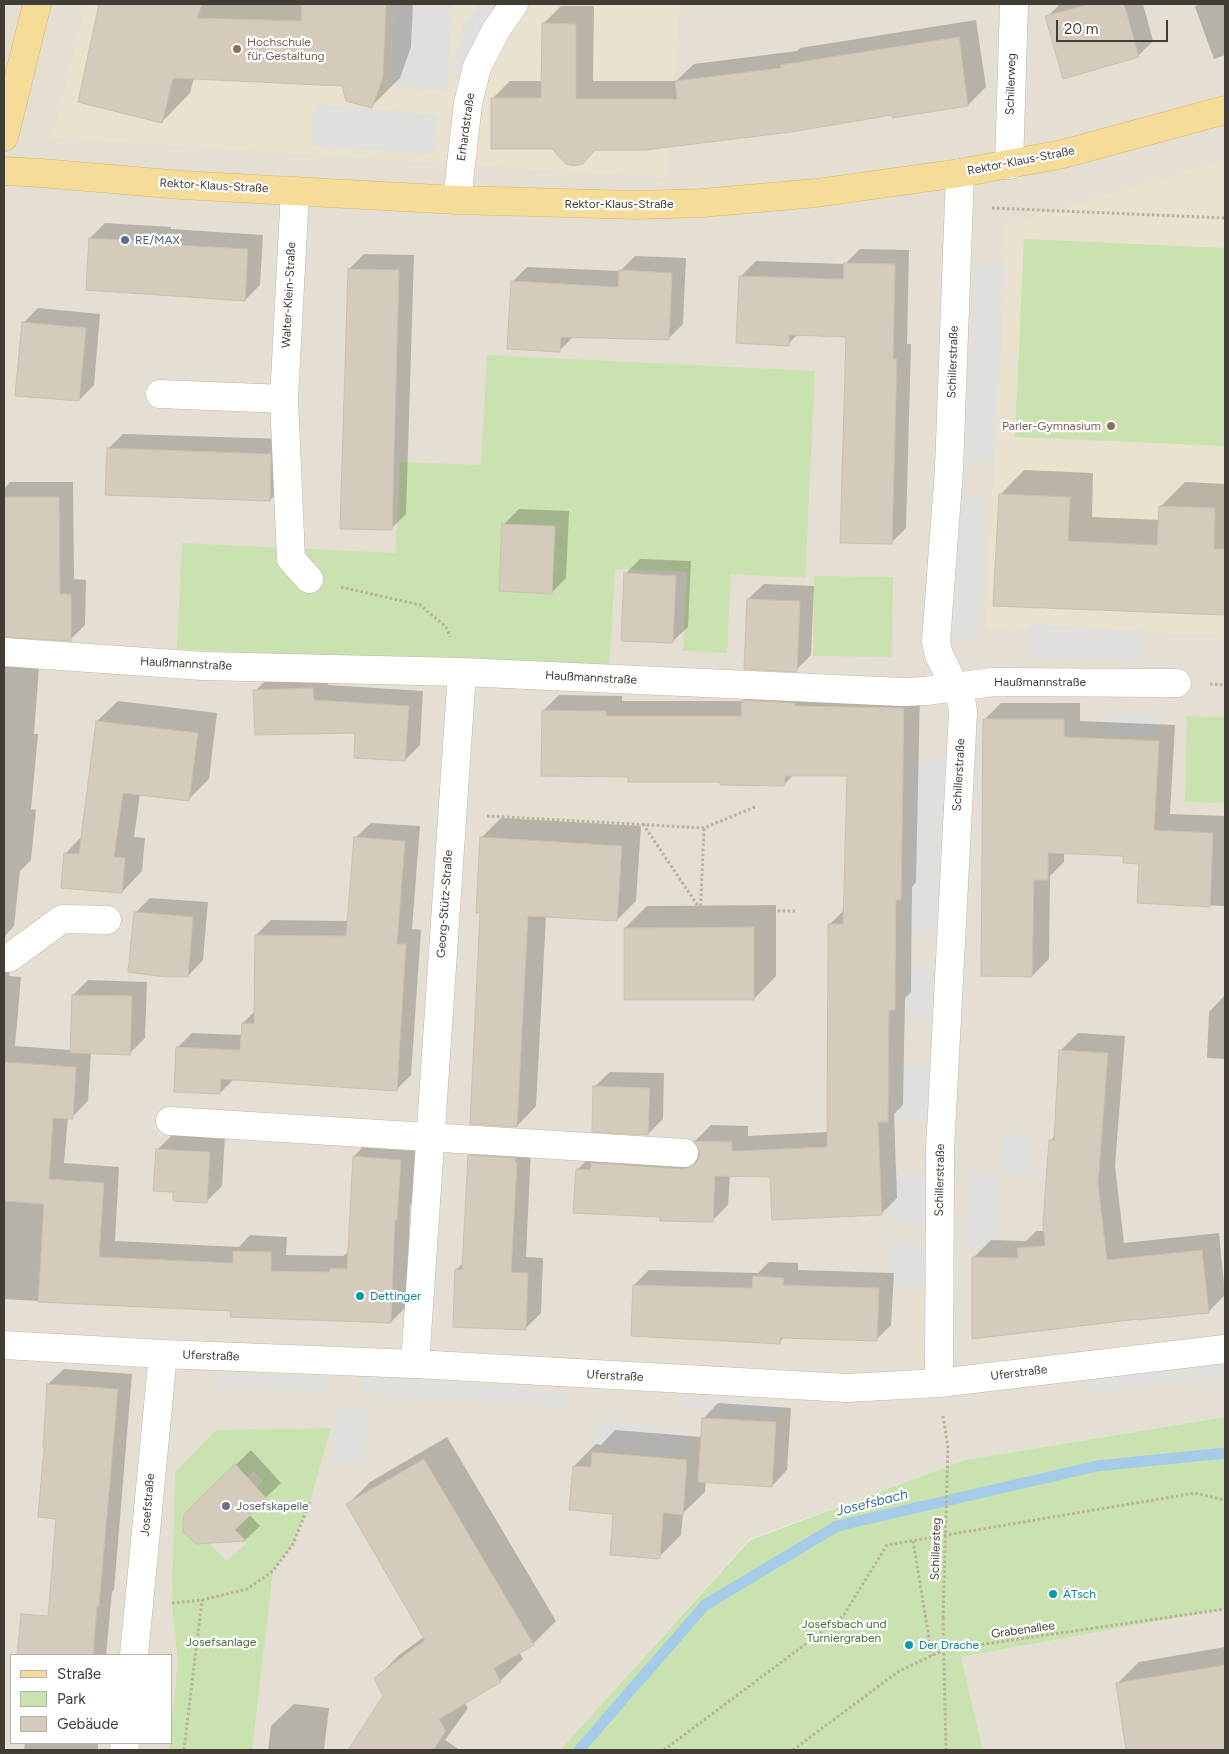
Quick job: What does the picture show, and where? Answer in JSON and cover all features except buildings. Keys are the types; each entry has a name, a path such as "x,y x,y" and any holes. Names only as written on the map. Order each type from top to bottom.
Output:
{"main road":[{"path":"4,138 37,4"},
{"name":"Rektor-Klaus-Straße","path":"4,171 182,186 457,200 636,205 702,203 816,193 1009,165 1063,154 1225,110"}],"street":[{"name":"Erhardstraße","path":"457,200 468,103 477,67 496,30 514,4"},
{"name":"Schillerweg","path":"1009,165 1014,4"},
{"name":"Schillerstraße","path":"939,1383 940,1142 963,712 961,698 939,656 936,642 949,469 960,173"},
{"name":"Walter-Klein-Straße","path":"295,191 284,399 291,559 309,579"},
{"path":"160,394 284,399"},
{"name":"Haußmannstraße","path":"4,652 203,666 462,672 903,692 993,682 1177,683"},
{"name":"Georg-Stütz-Straße","path":"415,1364 462,672"},
{"path":"4,958 8,958 62,920 107,920"},
{"path":"170,1121 684,1153"},
{"name":"Uferstraße","path":"4,1345 162,1354 415,1364 847,1388 939,1383 1225,1349"},
{"name":"Josefstraße","path":"134,1654 162,1354"}],"path":[{"path":"959,207 1225,218"},
{"path":"309,579 420,605 446,627 462,672"},
{"path":"451,815 704,828 755,807"},
{"path":"642,824 700,909"},
{"path":"700,921 704,828"},
{"path":"700,909 795,911"},
{"name":"Schillersteg","path":"946,1750 942,1618 948,1448"},
{"path":"664,1750 843,1616 887,1545 1196,1493 1225,1500"},
{"path":"138,1607 202,1600 247,1589 273,1571 292,1544 310,1502"},
{"path":"913,1541 932,1656"},
{"path":"184,1750 202,1600"},
{"name":"Grabenallee","path":"793,1750 899,1671 944,1650 1225,1609"}],"shaded area":[{"path":"4,4 1225,4 1225,1417 965,1460 750,1539 560,1750 4,1750"},
{"path":"86,4 680,4 665,178 52,138"},
{"path":"395,4 453,4 447,91 391,87"},
{"path":"479,4 503,4 467,80 449,75 462,28"},
{"path":"314,104 439,115 435,154 311,146"},
{"name":"Parler-Gymnasium","path":"1225,159 1225,635 986,628 1006,224"},
{"path":"976,264 1006,266 994,462 964,460"},
{"path":"955,496 985,497 978,639 947,638"},
{"path":"1028,624 1142,631 1140,663 1026,657"},
{"path":"1105,710 1158,712 1157,736 1104,734"},
{"path":"913,758 949,759 942,933 906,932"},
{"path":"907,965 940,966 937,1020 904,1018"},
{"path":"901,1065 935,1067 930,1122 897,1120"},
{"path":"1004,1133 1035,1135 1031,1176 1000,1173"},
{"path":"968,1172 1000,1173 994,1247 963,1245"},
{"path":"892,1173 930,1175 928,1225 890,1223"},
{"path":"891,1242 927,1245 924,1287 888,1285"},
{"path":"1225,1357 1225,1377 1084,1393 1081,1373"},
{"path":"215,1373 323,1376 323,1390 214,1388"},
{"path":"363,1377 567,1390 566,1407 362,1394"},
{"path":"683,1396 777,1404 776,1417 682,1408"},
{"path":"336,1408 368,1411 364,1464 332,1462"},
{"path":"596,1420 686,1430 683,1458 593,1448"},
{"path":"1225,1609 1225,1750 983,1750 961,1657"}],"green space":[{"path":"1024,239 1225,248 1225,446 1015,437"},
{"path":"487,355 815,371 805,578 731,574 727,653 683,651 687,572 615,569 609,669 177,649 182,543 396,553 400,462 481,465"},
{"path":"814,576 893,577 892,657 813,656"},
{"path":"1187,716 1225,717 1225,803 1185,802"},
{"name":"Josefsbach und Turniergraben","path":"1225,1417 1225,1609 961,1657 983,1750 560,1750 750,1540 965,1460"},
{"name":"Josefsanlage","path":"331,1428 310,1502 293,1544 273,1571 252,1750 169,1750 170,1744 172,1744 172,1721 178,1663 172,1603 175,1472 216,1430","holes":["254,1471 263,1481 256,1488 267,1499 235,1530 247,1543 227,1561 210,1544 196,1544 183,1532 184,1514"]}],"waterway":[{"name":"Josefsbach","path":"579,1750 705,1605 837,1526 1097,1466 1225,1453"}],"place":[{"name":"Hochschule für Gestaltung","path":"237,49"},
{"name":"RE/MAX","path":"125,240"},
{"name":"Parler-Gymnasium","path":"1111,426"},
{"name":"Dettinger","path":"360,1296"},
{"name":"Josefskapelle","path":"226,1506"},
{"name":"ÄTsch","path":"1053,1594"},
{"name":"Der Drache","path":"909,1645"}]}
